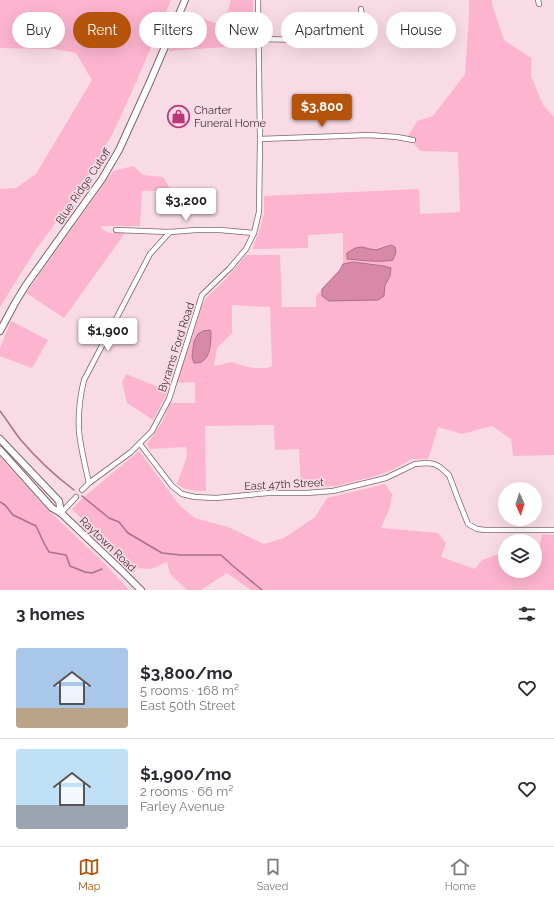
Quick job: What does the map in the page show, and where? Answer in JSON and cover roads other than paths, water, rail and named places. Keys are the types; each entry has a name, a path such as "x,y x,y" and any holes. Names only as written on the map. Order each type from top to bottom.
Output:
{"main road":[{"name":"Blue Ridge Cutoff","path":"0,331 26,285 102,179 119,150 185,0"},
{"name":"Raytown Road","path":"0,439 59,501 60,513"},
{"name":"Raytown Road","path":"0,450 52,508 60,513 141,590"}],"street":[{"name":"Byrams Ford Road","path":"258,0 258,12"},
{"path":"273,39 356,41 363,25 361,10"},
{"name":"Byrams Ford Road","path":"82,490 89,483 131,452 152,431 169,399 202,295 230,268 246,249 254,233 259,212 260,139 258,48"},
{"path":"260,139 368,135 397,137 413,140"},
{"path":"116,230 170,232 220,230 254,233"},
{"path":"89,483 83,459 79,431 80,395 84,380 150,254 170,232"},
{"name":"East 47th Street","path":"140,444 172,486 182,494 195,497 216,498 268,493 306,494 333,491 386,478 415,464 427,463 440,467 449,475 468,524 477,529 554,530"},
{"path":"60,513 76,497"}],"waterway":[{"path":"0,411 32,453 74,490"},
{"path":"82,496 109,518 119,522 128,533 162,553 181,555 221,555 262,590"},
{"path":"0,502 5,505 13,515 36,526 49,552 66,555 70,566 92,573 102,569"}],"place":[{"name":"Charter Funeral Home","path":"178,116"}]}
